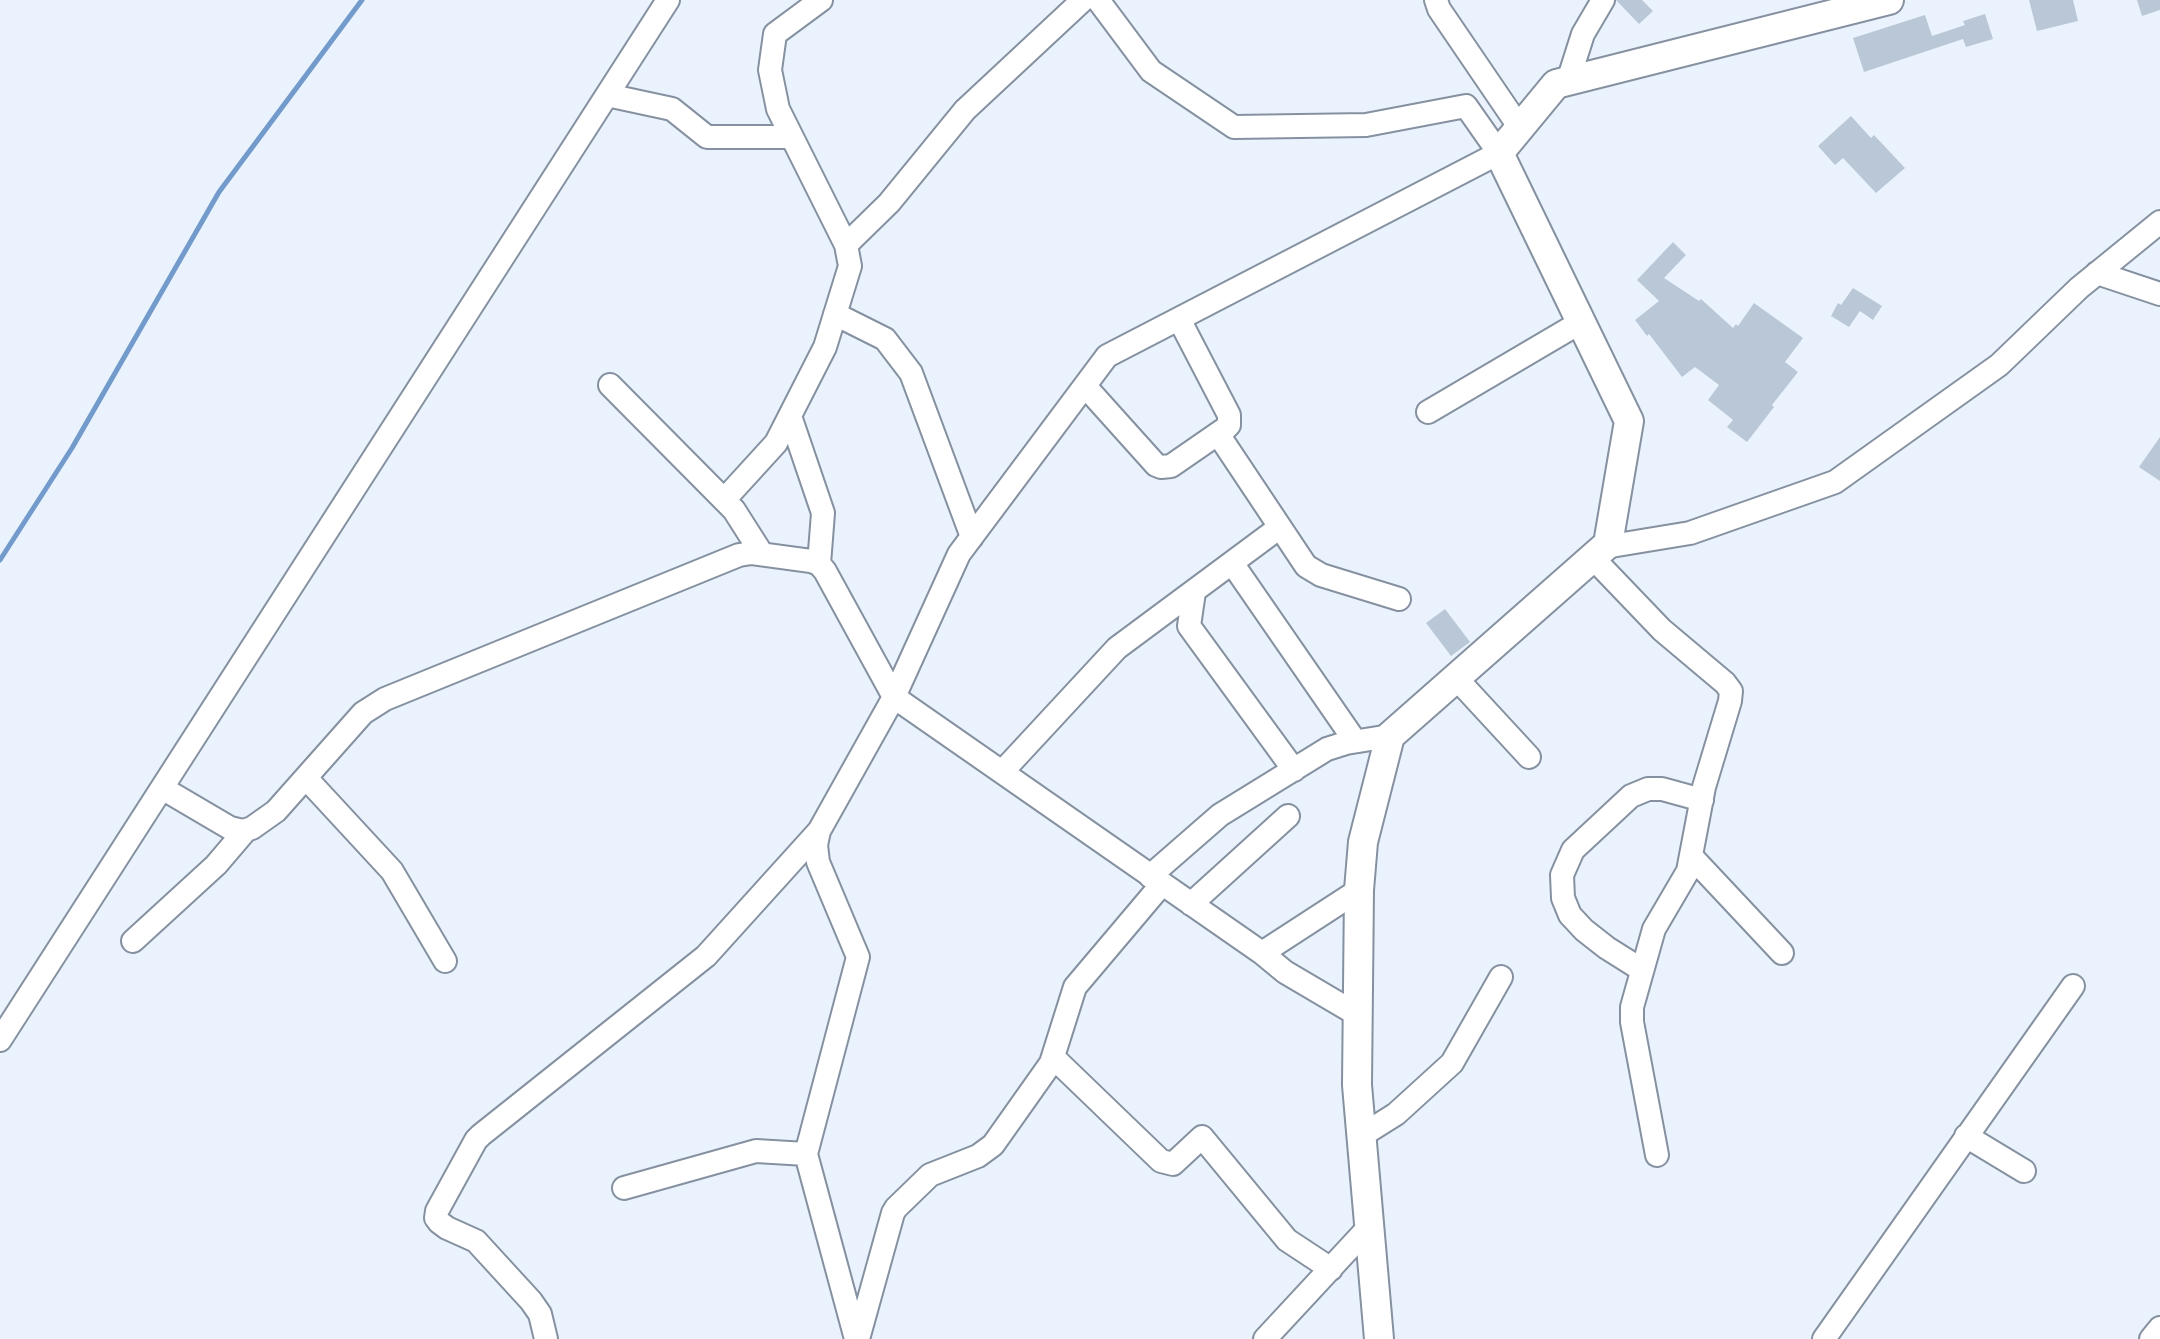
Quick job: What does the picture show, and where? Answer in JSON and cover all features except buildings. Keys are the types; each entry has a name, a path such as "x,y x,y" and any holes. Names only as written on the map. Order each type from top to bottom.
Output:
{"main road":[{"path":"1379,1339 1357,1085 1359,890 1363,842 1390,736 1608,544 1629,421 1499,153 1556,84 1890,0"}],"street":[{"path":"0,1040 668,0"},
{"path":"724,500 771,449 790,416 825,347 850,266 846,245 778,109 770,70 775,34 821,0"},
{"path":"846,245 889,203 965,110 1083,0"},
{"path":"546,1339 540,1314 531,1301 477,1241 447,1228 436,1218 437,1211 476,1140 706,956 819,831 894,697 959,554 1107,356 1499,153 1466,106 1366,125 1234,127 1151,71 1098,0"},
{"path":"1436,0 1439,9 1520,128"},
{"path":"1568,81 1583,34 1603,0"},
{"path":"607,95 672,109 707,137 792,137"},
{"path":"1657,1155 1632,1022 1634,997 1654,929 1688,872 1702,800 1731,691 1725,683 1662,630 1599,553 1684,535 1834,482 1999,365 2079,288 2160,222"},
{"path":"2097,273 2160,294"},
{"path":"835,314 885,339 911,374 972,537"},
{"path":"1085,386 1156,465 1166,468 1171,466 1218,434 1229,425 1229,415 1179,319"},
{"path":"1428,412 1581,322"},
{"path":"610,385 739,516 762,554"},
{"path":"790,416 824,513 819,564"},
{"path":"1218,434 1306,566 1313,572 1399,599"},
{"path":"1002,772 1118,648 1280,527"},
{"path":"133,941 216,865 245,831 276,811 363,713 384,699 739,555 762,554 819,564 894,697 1262,952 1285,972 1359,1015"},
{"path":"1233,563 1355,741"},
{"path":"1194,592 1189,626 1294,770"},
{"path":"1456,678 1529,757"},
{"path":"857,1339 892,1213 930,1175 986,1152 993,1145 1054,1058 1075,987 1156,880 1220,815 1327,750 1355,741 1390,736"},
{"path":"306,778 392,871 445,961"},
{"path":"162,788 230,828 245,831"},
{"path":"1642,970 1607,948 1584,930 1570,915 1563,898 1562,875 1573,850 1631,796 1648,789 1662,789 1702,800"},
{"path":"1191,904 1288,816"},
{"path":"819,831 816,845 818,862 858,957 806,1154 857,1339"},
{"path":"1691,856 1782,953"},
{"path":"1262,952 1359,890"},
{"path":"1361,1136 1396,1114 1452,1063 1501,977"},
{"path":"1824,1339 2073,986"},
{"path":"1054,1058 1161,1161 1173,1164 1202,1137 1287,1240 1331,1269"},
{"path":"1966,1136 2024,1172"},
{"path":"624,1188 756,1151 806,1154"},
{"path":"1265,1339 1369,1227"},
{"path":"2151,1339 2160,1328"}],"waterway":[{"path":"0,560 72,448 219,192 362,0"}]}
